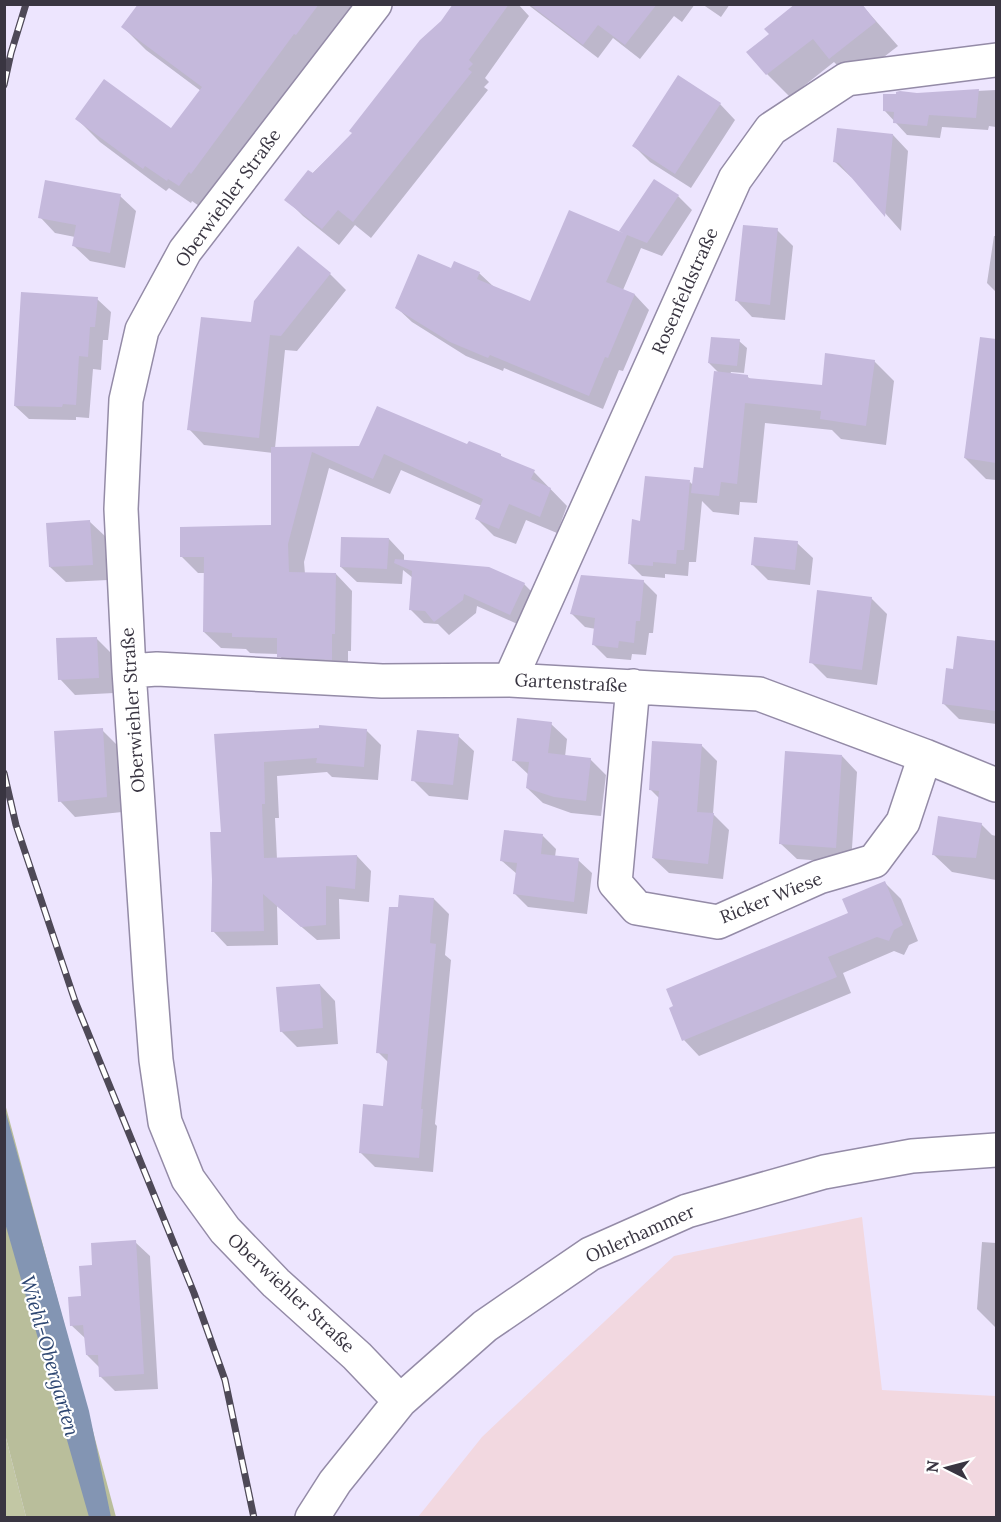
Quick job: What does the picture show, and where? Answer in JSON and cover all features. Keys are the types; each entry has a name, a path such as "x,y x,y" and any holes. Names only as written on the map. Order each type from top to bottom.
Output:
{"street":[{"name":"Oberwiehler Straße","path":"375,4 185,251 142,330 126,400 122,509 129,671 156,1060 165,1122 188,1179 225,1230 276,1283 357,1356 400,1401"},
{"name":"Rosenfeldstraße","path":"510,680 735,178 771,129 846,79 996,60"},
{"name":"Gartenstraße","path":"129,671 157,669 382,681 510,680 759,694 996,785"},
{"name":"Ricker Wiese","path":"633,686 615,884 637,908 718,922 819,877 874,861 903,822 925,756"},
{"name":"Ohlerhammer","path":"312,1518 335,1482 400,1401 485,1326 590,1254 687,1210 824,1172 912,1156 996,1150"}],"shaded area":[{"path":"862,1217 882,1390 996,1396 996,1517 418,1517 482,1437 674,1256"}],"green space":[{"path":"4,1100 116,1517 26,1517 5,1434"},
{"path":"5,1434 26,1517 5,1517"}],"water":[{"name":"Wiehl-Obergarten","path":"4,1106 89,1411 111,1517 89,1517 5,1223"}],"building":[{"path":"138,4 319,4 296,35 294,34 191,174 189,172 179,186 145,166 143,169 75,119 104,79 171,128 202,87 121,27"},
{"path":"453,4 509,4 469,60 473,64 468,69 472,72 353,222 338,210 322,229 284,200 308,170 313,173 352,133 349,131 420,40 441,21"},
{"path":"529,4 657,4 625,45 598,25 583,45"},
{"path":"795,4 862,4 876,22 829,59 813,39 766,75 746,52 769,34 764,29"},
{"path":"678,75 721,103 675,174 632,146"},
{"path":"979,89 976,118 929,115 927,126 893,123 894,112 883,111 883,94 896,94 900,91 917,93"},
{"path":"837,128 893,134 885,217 839,163 833,162"},
{"path":"654,179 679,195 647,243 627,235 606,282 635,294 589,396 490,355 488,358 450,342 395,308 418,254 451,268 454,261 480,272 477,279 530,301 569,210 623,233 619,231"},
{"path":"45,180 121,194 110,253 72,246 76,225 38,218"},
{"path":"743,225 778,228 770,305 735,301"},
{"path":"298,246 331,273 281,336 270,335 259,438 187,430 201,317 251,322 254,301"},
{"path":"21,292 98,297 95,327 90,327 88,357 79,356 76,405 14,406"},
{"path":"711,337 740,339 737,366 708,363"},
{"path":"980,337 996,339 996,463 964,458"},
{"path":"825,353 875,360 866,426 820,419 821,411 745,403 737,484 721,482 719,496 691,493 694,467 703,468 714,371 748,375 748,378 822,385"},
{"path":"377,406 467,444 469,441 535,470 531,479 551,488 540,517 509,504 499,529 475,519 483,499 384,454 373,479 312,452 288,544 289,572 336,573 335,634 332,634 332,660 277,657 277,638 232,637 232,633 203,632 204,557 180,557 180,527 271,525 271,447 359,446"},
{"path":"645,476 690,480 684,550 677,550 676,564 653,562 653,566 628,564 632,519 640,521"},
{"path":"90,520 93,565 49,567 46,523"},
{"path":"341,537 389,538 387,569 340,567"},
{"path":"754,537 798,541 795,570 751,565"},
{"path":"395,559 489,567 525,583 510,615 464,594 463,600 434,622 425,611 409,610 412,571 394,563"},
{"path":"581,575 644,580 640,621 636,621 634,643 619,641 618,648 592,645 595,618 570,614"},
{"path":"817,590 872,597 862,670 809,663"},
{"path":"957,636 996,641 996,711 942,704 946,668 953,669"},
{"path":"97,637 99,678 58,680 56,638"},
{"path":"517,718 552,722 548,753 591,758 586,801 554,797 526,788 529,762 512,761"},
{"path":"319,725 367,729 364,767 316,763 317,758 264,762 265,804 262,804 264,858 357,855 355,889 326,886 326,925 301,927 263,894 264,931 211,932 210,832 221,832 214,734 319,728"},
{"path":"103,728 107,797 58,802 54,731"},
{"path":"417,730 459,734 453,785 411,781"},
{"path":"652,741 702,744 697,812 714,813 708,864 652,858 659,791 649,790"},
{"path":"785,751 842,755 836,848 779,844"},
{"path":"938,816 982,823 976,858 932,855"},
{"path":"504,830 543,834 541,854 579,858 574,902 513,894 517,863 500,861"},
{"path":"885,881 903,925 894,930 889,941 877,937 828,957 837,977 682,1041 669,1008 673,1006 666,989 848,913 842,899"},
{"path":"399,895 434,898 430,943 436,944 421,1109 423,1109 419,1158 359,1153 363,1104 383,1106 388,1054 376,1053 389,907 398,907"},
{"path":"320,984 323,1028 280,1032 276,987"},
{"path":"136,1240 144,1374 99,1377 98,1355 86,1355 83,1325 70,1326 68,1297 81,1296 79,1266 92,1265 91,1243"}],"railway":[{"path":"4,85 26,4"},
{"path":"4,773 16,825 75,1001 194,1293 225,1380 254,1518"}]}
